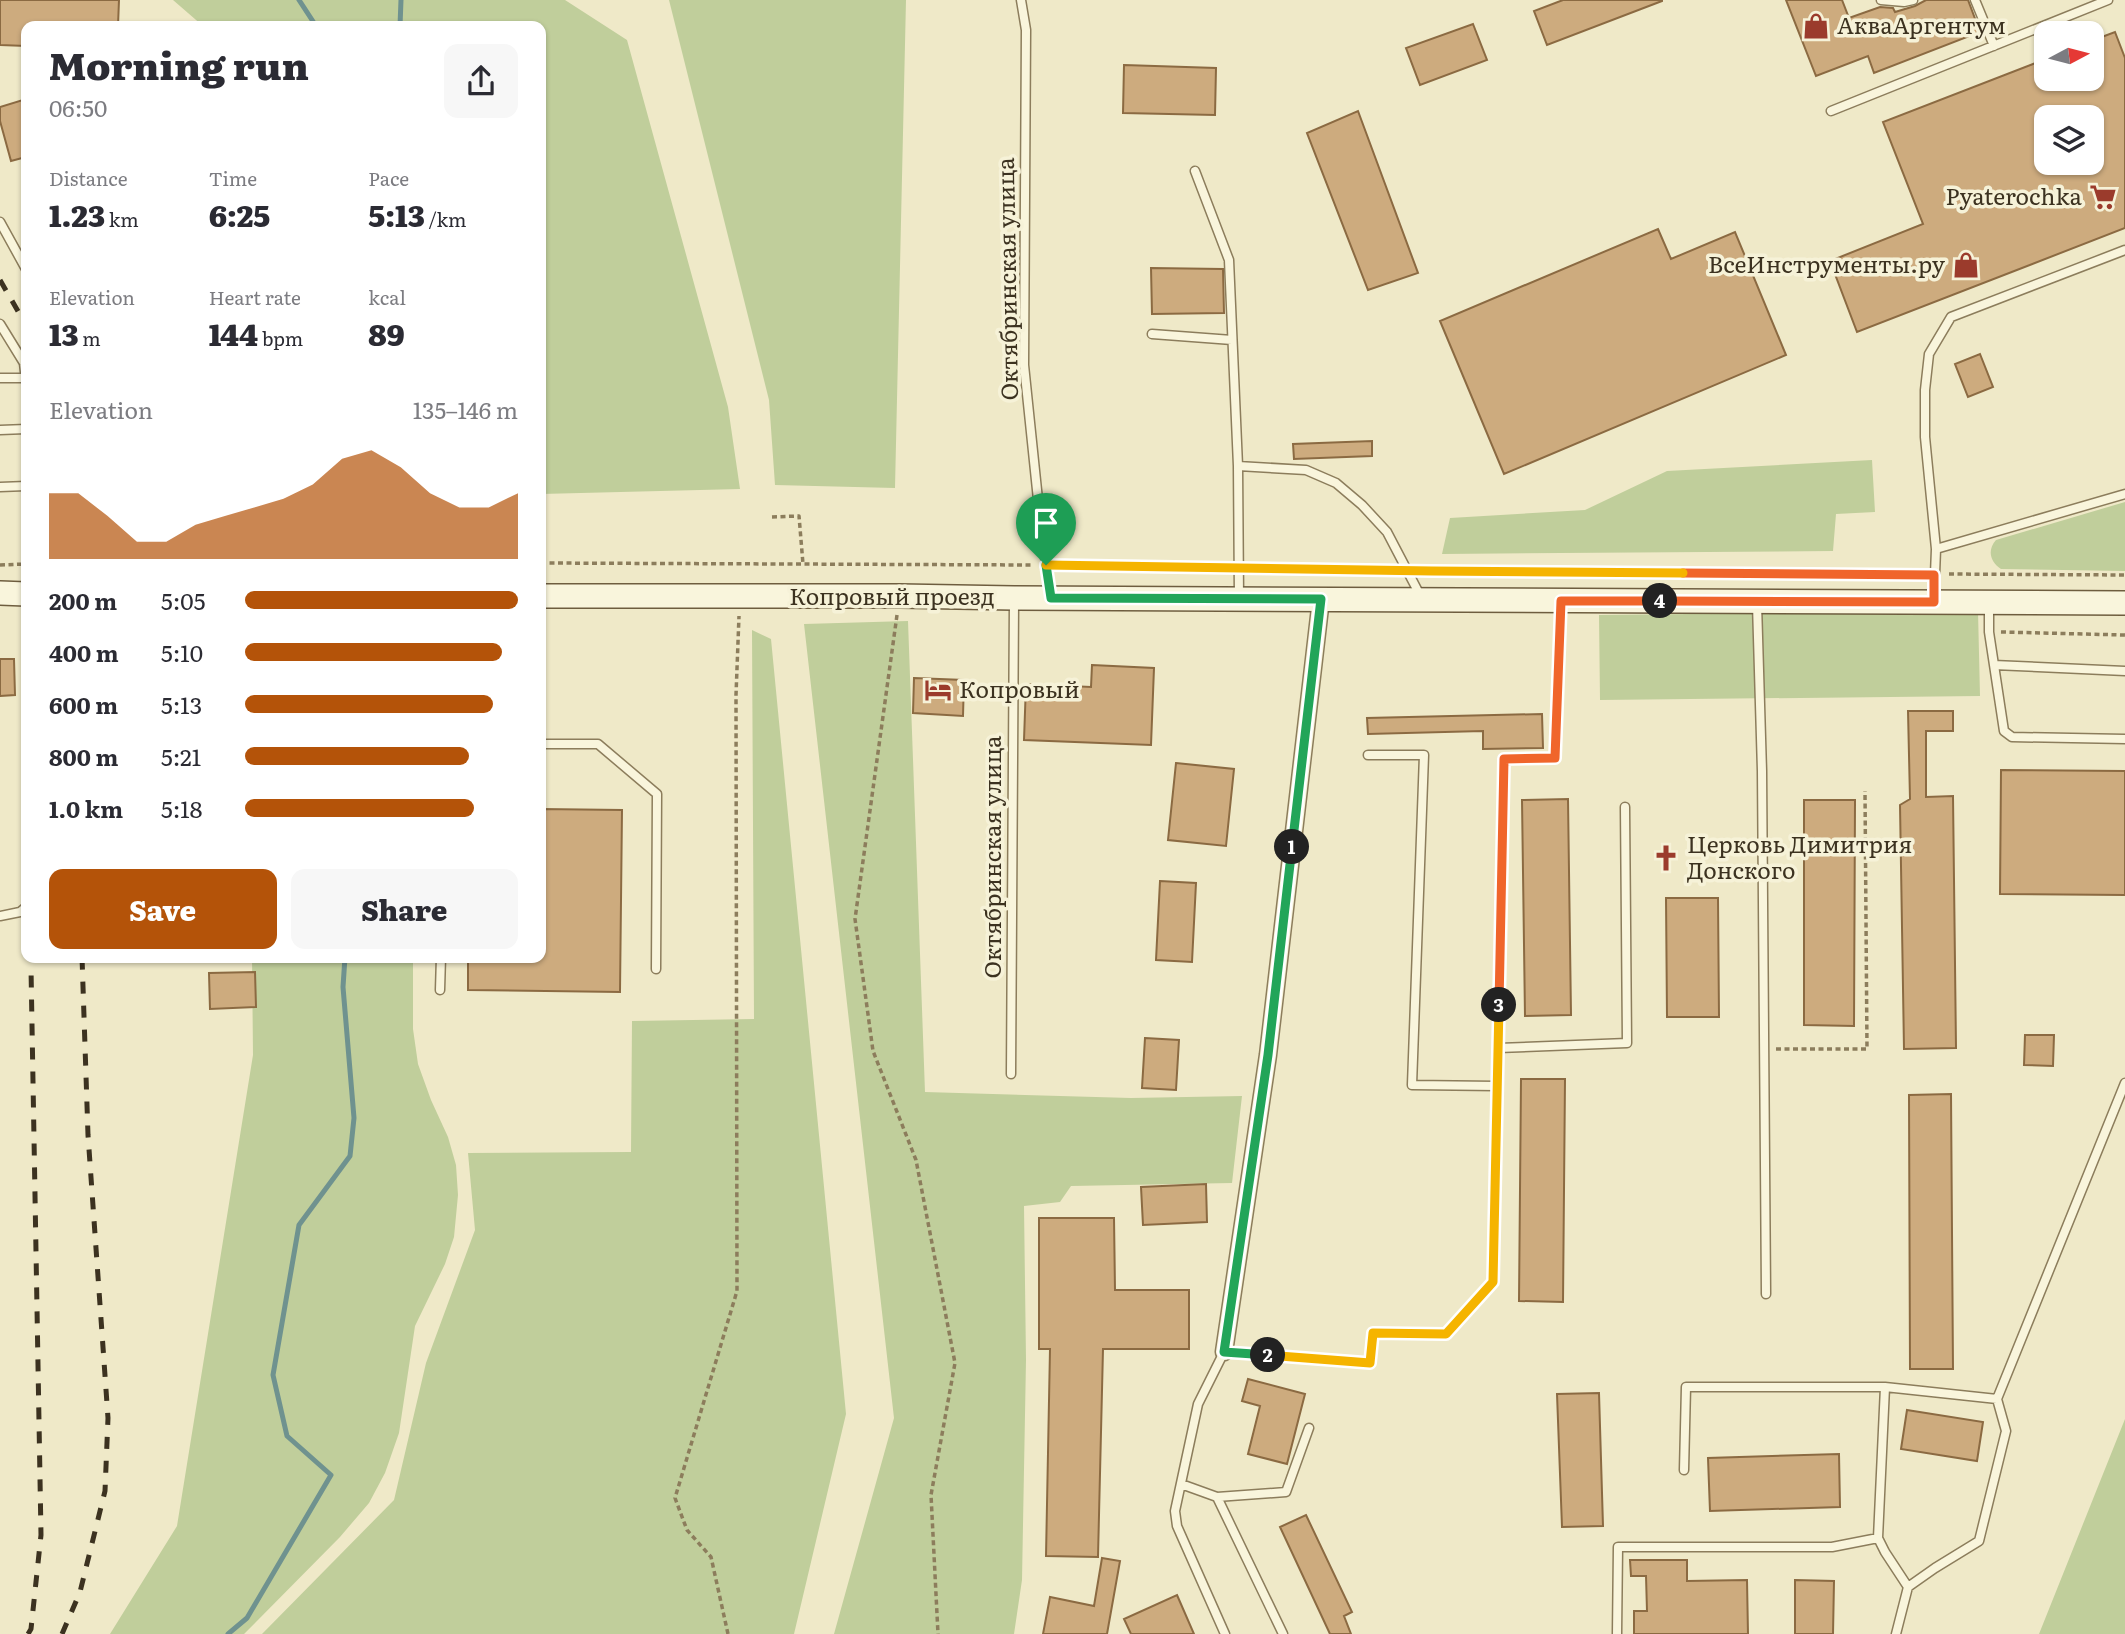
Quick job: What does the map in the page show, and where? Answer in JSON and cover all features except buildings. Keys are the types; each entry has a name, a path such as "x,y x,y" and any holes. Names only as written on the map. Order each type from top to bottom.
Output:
{"main road":[{"path":"0,593 21,594"},
{"name":"Копровый проезд","path":"546,596 2125,603"}],"street":[{"path":"1224,1352 1268,1055 1321,599"}],"lane":[{"name":"Октябринская улица","path":"1021,0 1026,30 1024,365 1051,598"},
{"path":"1881,0 1913,0"},
{"path":"1975,0 1994,46"},
{"path":"1831,111 2108,0"},
{"path":"1195,171 1229,260 1238,466 1239,599"},
{"path":"0,222 21,260"},
{"path":"1934,602 1936,549 1925,437 1924,390 1929,354 1951,317 2125,250"},
{"path":"1,326 21,358"},
{"path":"1152,334 1232,340"},
{"path":"0,378 21,379"},
{"path":"0,430 21,429"},
{"path":"1238,466 1306,470 1336,483 1362,505 1387,532 1423,600"},
{"path":"0,487 21,486"},
{"path":"1936,549 2125,494"},
{"name":"Октябринская улица","path":"1011,1074 1014,598"},
{"path":"1225,1634 1177,1526 1175,1511 1198,1404 1224,1352 1370,1363 1373,1333 1446,1334 1493,1282 1504,759 1555,758 1561,601"},
{"path":"1757,602 1762,771 1766,1294"},
{"path":"1989,603 1989,632 2004,731 2012,737 2125,739"},
{"path":"1994,665 2125,671"},
{"path":"546,744 598,744 657,794 656,970"},
{"path":"1368,755 1424,755 1412,1085 1497,1086"},
{"path":"1498,1048 1627,1043 1625,807"},
{"path":"0,916 21,911"},
{"path":"440,990 441,963"},
{"path":"1895,1634 1908,1587 1979,1541 2006,1432 1997,1399 2125,1083"},
{"path":"1684,1470 1686,1387 1885,1387 1997,1399"},
{"path":"1885,1387 1878,1538 1908,1587"},
{"path":"1181,1484 1217,1497 1286,1492 1309,1428"},
{"path":"1217,1497 1283,1634"},
{"path":"1617,1634 1618,1548 1832,1547 1878,1538"}],"path":[{"path":"772,517 799,516 803,564"},
{"path":"0,565 21,564"},
{"path":"546,564 1046,565 1407,571 2125,575"},
{"path":"900,596 855,919 873,1051 916,1160 955,1363 931,1495 938,1634"},
{"path":"728,1634 711,1557 687,1530 675,1499 737,1291 736,695 740,597"},
{"path":"1989,632 2125,635"},
{"path":"1764,1049 1867,1049 1865,791"}],"green space":[{"path":"173,0 565,0 627,40 728,407 740,489 546,494 546,21 197,21"},
{"path":"669,0 906,0 895,488 775,485 769,400"},
{"path":"1872,460 1875,512 1836,514 1833,551 1442,554 1450,518 1585,510 1667,471"},
{"path":"2125,502 2125,571 2001,569 1992,559 1991,548 1996,540"},
{"path":"1978,611 1980,696 1600,700 1599,615"},
{"path":"908,621 925,1092 1131,1098 1242,1096 1232,1183 1071,1186 1060,1202 1024,1206 1026,1360 1022,1580 1014,1634 834,1634 894,1418 804,624"},
{"path":"752,630 771,639 846,1414 794,1634 262,1634 394,1500 426,1363 475,1230 468,1153 631,1152 632,1021 754,1019"},
{"path":"252,963 413,963 413,1029 418,1064 448,1137 456,1165 458,1195 454,1237 445,1264 415,1326 399,1433 385,1473 369,1503 340,1537 244,1634 110,1634 177,1526 253,1055"},
{"path":"2125,1419 2125,1634 2039,1634"}],"waterway":[{"path":"299,0 313,21"},
{"path":"400,21 401,0"},
{"path":"228,1634 247,1618 331,1475 287,1436 273,1375 299,1225 350,1156 354,1118 343,987 345,963"}],"railway":[{"path":"0,280 21,316"},
{"path":"62,1634 80,1592 105,1491 108,1418 88,1135 82,963"},
{"path":"28,1634 31,1629 41,1535 31,968"}],"place":[{"name":"АкваАргентум","path":"1816,26"},
{"name":"Pyaterochka","path":"2103,197"},
{"name":"ВсеИнструменты.ру","path":"1966,265"},
{"name":"Копровый","path":"938,690"},
{"name":"Церковь Димитрия Донского","path":"1666,858"}],"route":[{"path":"1046,565 1934,575 1934,602 1561,601 1555,758 1504,759 1493,1282 1446,1334 1373,1333 1370,1363 1224,1352 1268,1055 1321,599 1051,598 1046,565"}]}
